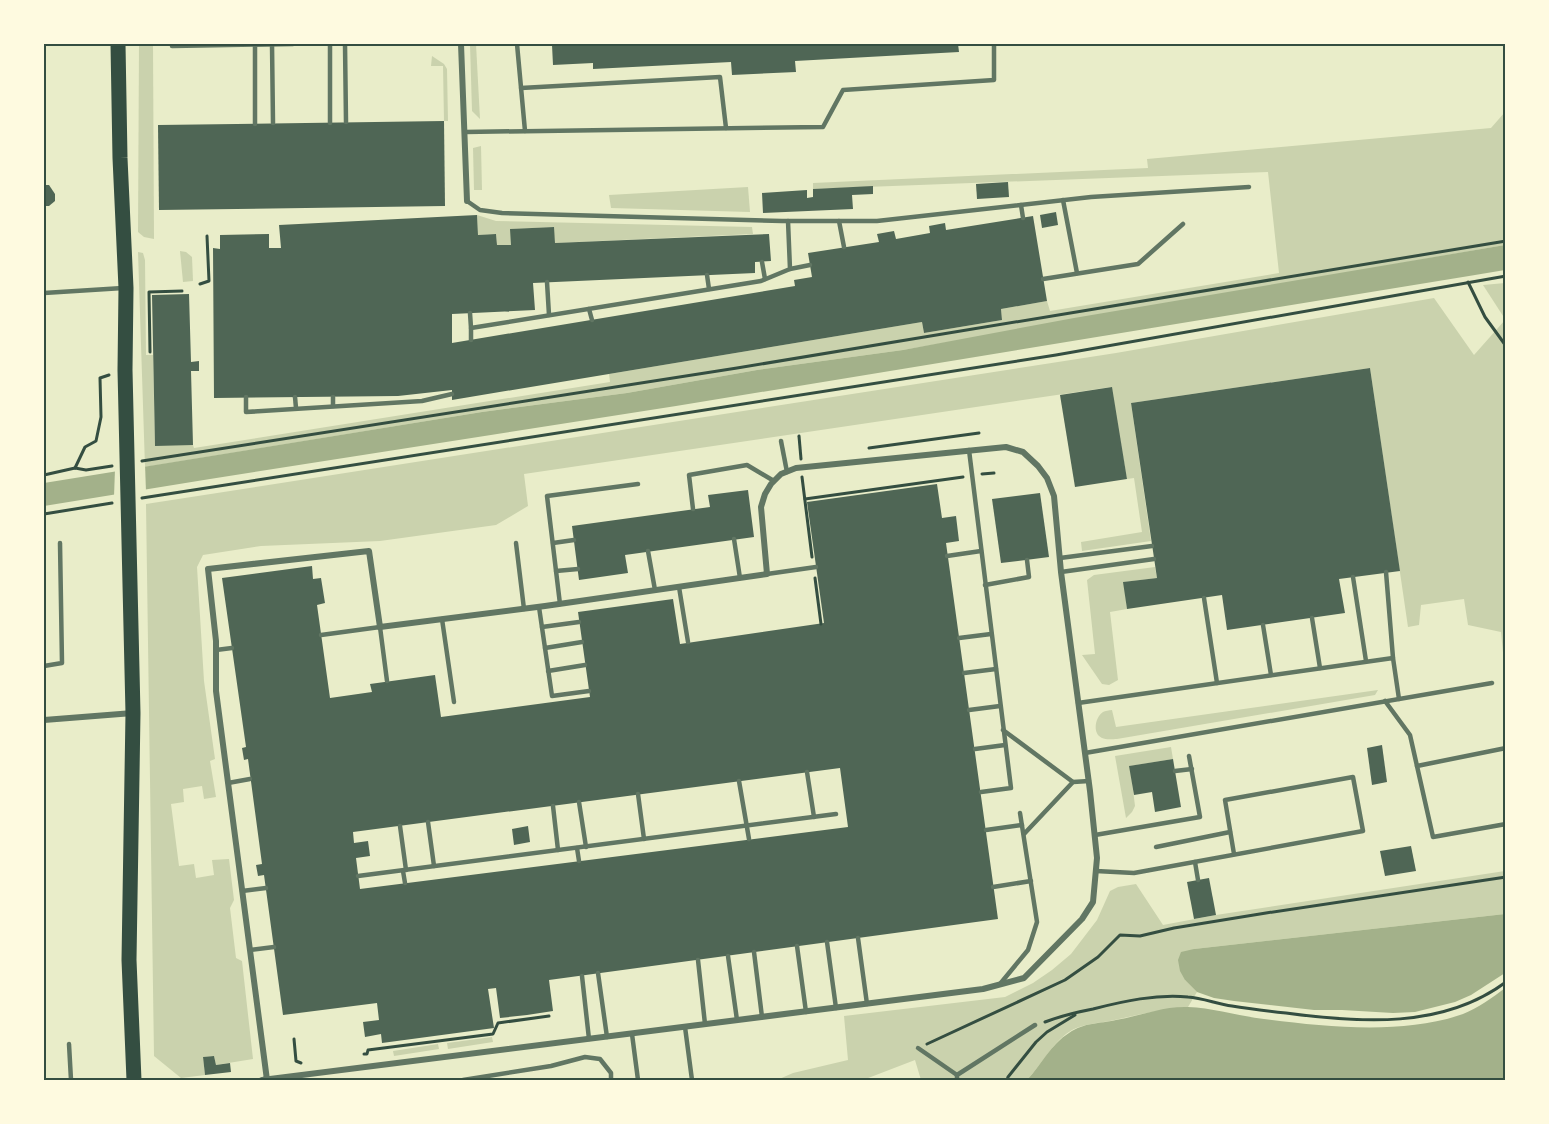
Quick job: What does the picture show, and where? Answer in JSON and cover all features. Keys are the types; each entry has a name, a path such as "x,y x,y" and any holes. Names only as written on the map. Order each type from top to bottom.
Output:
{"main road":[{"path":"118,44 126,288 125,370 133,713 129,960 134,1080"}],"street":[{"path":"461,44 467,201"},
{"path":"262,1080 267,1080 632,1034 983,989 1024,978 1082,919 1093,902 1097,858 1061,572 1054,496 1047,478 1038,465 1023,452 1006,447 802,468 787,472 774,481 765,494 761,507 767,574 524,609 380,627 369,551 208,569 216,642 216,691 267,1080"},
{"path":"44,720 133,713"}],"lane":[{"path":"255,44 255,124"},
{"path":"272,44 273,123"},
{"path":"172,46 292,44"},
{"path":"330,44 330,123"},
{"path":"345,44 346,122"},
{"path":"518,44 525,132"},
{"path":"465,132 823,127 843,90 994,80 994,44"},
{"path":"521,88 720,77 726,128"},
{"path":"467,201 480,210 502,213 788,221 877,221 1091,197 1249,187"},
{"path":"1063,200 1077,273"},
{"path":"1021,205 1023,218"},
{"path":"788,221 790,269"},
{"path":"839,221 844,247"},
{"path":"1043,279 1138,264 1183,224"},
{"path":"762,262 765,279"},
{"path":"471,328 765,279 790,269 810,265"},
{"path":"707,275 709,289"},
{"path":"547,282 549,315"},
{"path":"44,292 126,288"},
{"path":"589,309 592,320"},
{"path":"470,313 471,340"},
{"path":"246,397 246,412 422,401 452,394"},
{"path":"295,397 296,408"},
{"path":"333,397 333,406"},
{"path":"355,397 355,405"},
{"path":"781,441 787,472"},
{"path":"969,450 1011,788 981,792"},
{"path":"693,509 689,474 747,465 774,481"},
{"path":"560,604 547,496 638,484"},
{"path":"734,539 740,578"},
{"path":"553,543 574,540"},
{"path":"44,666 62,663 60,543"},
{"path":"516,543 524,609"},
{"path":"1060,558 1152,546"},
{"path":"648,551 655,590"},
{"path":"947,556 981,551"},
{"path":"1061,572 1154,559"},
{"path":"985,585 1029,577 1027,560"},
{"path":"767,574 815,567"},
{"path":"556,571 578,568"},
{"path":"1386,572 1399,699"},
{"path":"1353,577 1366,661"},
{"path":"679,587 688,642"},
{"path":"1204,598 1217,683"},
{"path":"539,607 552,696 589,691"},
{"path":"1312,618 1320,668"},
{"path":"442,619 454,702"},
{"path":"542,627 579,621"},
{"path":"1263,625 1271,675"},
{"path":"321,635 380,627 387,681"},
{"path":"959,638 991,634"},
{"path":"544,648 582,642"},
{"path":"216,650 232,648"},
{"path":"1078,703 1393,658"},
{"path":"548,671 585,665"},
{"path":"964,673 996,669"},
{"path":"1085,753 1492,683"},
{"path":"1385,701 1410,735 1433,837 1506,824"},
{"path":"969,710 1000,706"},
{"path":"1003,730 1073,783"},
{"path":"975,749 1005,745"},
{"path":"1417,766 1506,748"},
{"path":"1095,835 1200,817 1190,756"},
{"path":"1175,771 1192,769"},
{"path":"807,772 814,817"},
{"path":"1096,871 1134,873 1363,831 1353,777 1225,800 1234,854"},
{"path":"228,783 250,779"},
{"path":"740,781 749,839"},
{"path":"1024,834 1073,783 1089,781"},
{"path":"638,794 644,839"},
{"path":"579,802 586,847"},
{"path":"553,806 558,850"},
{"path":"998,985 1028,950 1037,922 1020,813"},
{"path":"358,876 836,814"},
{"path":"428,822 434,866"},
{"path":"986,830 1022,825"},
{"path":"400,826 405,883"},
{"path":"1156,847 1230,832"},
{"path":"577,848 579,861"},
{"path":"1195,862 1198,880"},
{"path":"993,887 1030,881"},
{"path":"242,891 266,888"},
{"path":"858,938 867,1004"},
{"path":"827,942 836,1008"},
{"path":"797,946 806,1012"},
{"path":"250,950 273,947"},
{"path":"754,952 762,1017"},
{"path":"728,956 737,1020"},
{"path":"698,960 705,1024"},
{"path":"598,974 607,1037"},
{"path":"582,976 590,1039"},
{"path":"918,1048 957,1078 1035,1025"},
{"path":"685,1027 692,1080"},
{"path":"632,1034 638,1080"},
{"path":"69,1044 71,1080"},
{"path":"463,1080 551,1066 585,1057 600,1059 611,1073 611,1080"}],"path":[{"path":"200,284 208,281 207,236"},
{"path":"139,462 726,370 1506,241"},
{"path":"138,499 1056,356 1506,276"},
{"path":"1468,282 1485,317 1506,346"},
{"path":"164,283 164,291"},
{"path":"150,352 149,292 182,291"},
{"path":"75,468 86,447 96,441 101,417 100,378 125,370"},
{"path":"860,449 979,433"},
{"path":"799,436 821,624"},
{"path":"44,475 75,468 86,470 118,465"},
{"path":"805,499 994,473"},
{"path":"44,514 114,503"},
{"path":"918,1048 1065,980 1098,957 1120,935 1140,936 1266,913 1506,877"},
{"path":"1035,1025 1117,1003 1161,996 1189,997 1232,1006 1348,1020 1401,1019 1428,1016 1463,1006 1506,982"},
{"path":"1007,1080 1041,1037 1079,1012"},
{"path":"356,1055 367,1054 368,1050 494,1034 498,1023 549,1016"},
{"path":"294,1039 296,1061 301,1063"}],"shaded area":[{"path":"139,44 153,44 154,239 144,237 138,232"},
{"path":"470,44 476,44 480,119 472,111"},
{"path":"432,56 444,64 447,69 448,121 444,121 443,66 431,66"},
{"path":"1505,112 1505,245 903,350 757,370 627,393 482,412 145,467 138,252 143,253 145,260 146,355 153,355 155,445 193,445 194,448 610,382 609,374 922,322 924,333 1002,320 1001,309 1047,301 1050,311 1279,273 1268,172 813,189 813,183 1148,168 1147,159 1491,128"},
{"path":"481,146 482,190 474,190 473,148"},
{"path":"748,187 750,212 611,208 609,195"},
{"path":"477,215 496,221 752,227 753,234 555,243 553,227 511,229 511,245 497,245 496,234 478,235"},
{"path":"1505,245 1505,270 676,406 44,506 44,483 482,412 627,393 757,370 903,350 1074,318"},
{"path":"180,251 192,257 193,281 183,282"},
{"path":"1506,283 1505,319 1483,285"},
{"path":"1434,298 1474,355 1505,320 1505,673 1501,632 1468,625 1464,599 1421,605 1419,625 1408,627 1370,368 1131,403 1151,541 1082,551 1081,542 1142,532 1134,478 1127,479 1111,387 524,474 528,506 496,525 380,541 261,546 203,555 197,567 204,681 215,759 210,761 216,797 204,799 202,786 183,789 184,802 171,804 179,866 194,864 196,878 214,875 212,860 229,859 234,900 230,908 236,958 242,961 253,1059 216,1065 214,1056 203,1057 205,1075 181,1078 154,1056 146,504 1116,353"},
{"path":"1155,567 1157,578 1124,582 1127,609 1110,612 1118,680 1109,685 1102,684 1082,655 1095,654 1087,580 1094,575"},
{"path":"1378,690 1375,695 1117,739 1102,738 1096,729 1100,714 1110,710 1112,710 1116,727"},
{"path":"1171,747 1173,759 1130,766 1135,806 1126,818 1115,756"},
{"path":"1505,871 1505,914 1194,949 1185,980 1197,992 1188,1007 1078,1027 1066,1034 1055,1045 1027,1080 921,1080 915,1060 863,1080 777,1080 793,1073 848,1060 844,1016 1005,997 1033,983 1071,954 1097,920 1110,891 1118,887 1136,884 1163,925"},
{"path":"1505,914 1505,973 1471,995 1455,1002 1415,1012 1314,1010 1214,998 1197,992 1185,980 1178,960 1181,952 1194,949"},
{"path":"1505,988 1505,1080 1027,1080 1051,1049 1075,1029 1161,1010 1179,1007 1197,1008 1313,1025 1390,1027 1440,1021 1463,1014"},
{"path":"492,1037 493,1042 448,1049 447,1043"},
{"path":"438,1044 439,1049 394,1056 393,1051"}],"pier":[{"path":"145,464 146,492 114,497 115,469"}],"building":[{"path":"958,44 959,52 795,61 796,72 732,75 731,62 593,69 593,63 553,65 552,45"},
{"path":"444,121 445,206 159,210 158,125"},
{"path":"1008,182 1009,197 977,199 976,184"},
{"path":"44,185 49,185 55,194 55,201 49,206 44,206"},
{"path":"873,186 873,194 852,195 853,209 763,213 762,193 807,190 807,198 813,197 813,189"},
{"path":"1056,212 1058,225 1042,228 1040,215"},
{"path":"477,215 478,235 496,234 497,245 511,245 510,229 554,227 555,243 769,234 771,261 755,262 755,273 533,283 535,310 452,314 452,343 795,286 794,280 812,277 808,253 879,242 877,234 894,231 896,239 930,233 929,226 945,223 946,230 1033,216 1047,301 1001,309 1002,320 924,333 922,322 452,400 452,390 398,396 214,398 213,248 220,249 220,235 269,234 269,248 281,248 279,225"},
{"path":"189,294 191,362 199,361 199,371 191,371 193,445 155,446 152,295"},
{"path":"1370,368 1400,571 1339,579 1345,613 1227,630 1222,595 1127,609 1123,582 1157,578 1131,403"},
{"path":"1112,387 1127,479 1075,487 1060,395"},
{"path":"937,484 942,518 956,516 959,541 946,543 998,919 549,980 553,1011 527,1015 500,1018 496,988 488,989 494,1028 382,1043 381,1034 365,1037 363,1022 379,1020 377,1003 283,1015 264,875 258,876 256,865 262,864 248,759 244,760 242,748 246,747 222,578 312,566 313,579 321,578 325,603 317,605 330,698 372,692 370,684 435,675 441,717 590,697 578,612 673,599 680,644 824,623 807,502","holes":["840,768 848,827 360,889 356,858 370,856 368,841 354,843 353,832"]},
{"path":"748,490 754,537 625,555 628,573 579,580 572,526 710,507 708,495"},
{"path":"1040,493 1049,557 1001,563 992,499"},
{"path":"1382,745 1387,782 1372,785 1367,748"},
{"path":"1173,759 1181,807 1155,812 1152,792 1134,795 1129,766"},
{"path":"528,826 530,842 514,845 512,829"},
{"path":"1411,846 1416,871 1385,876 1380,851"},
{"path":"1209,878 1216,915 1194,919 1187,882"},
{"path":"214,1056 216,1065 230,1063 231,1072 205,1075 203,1057"}]}
